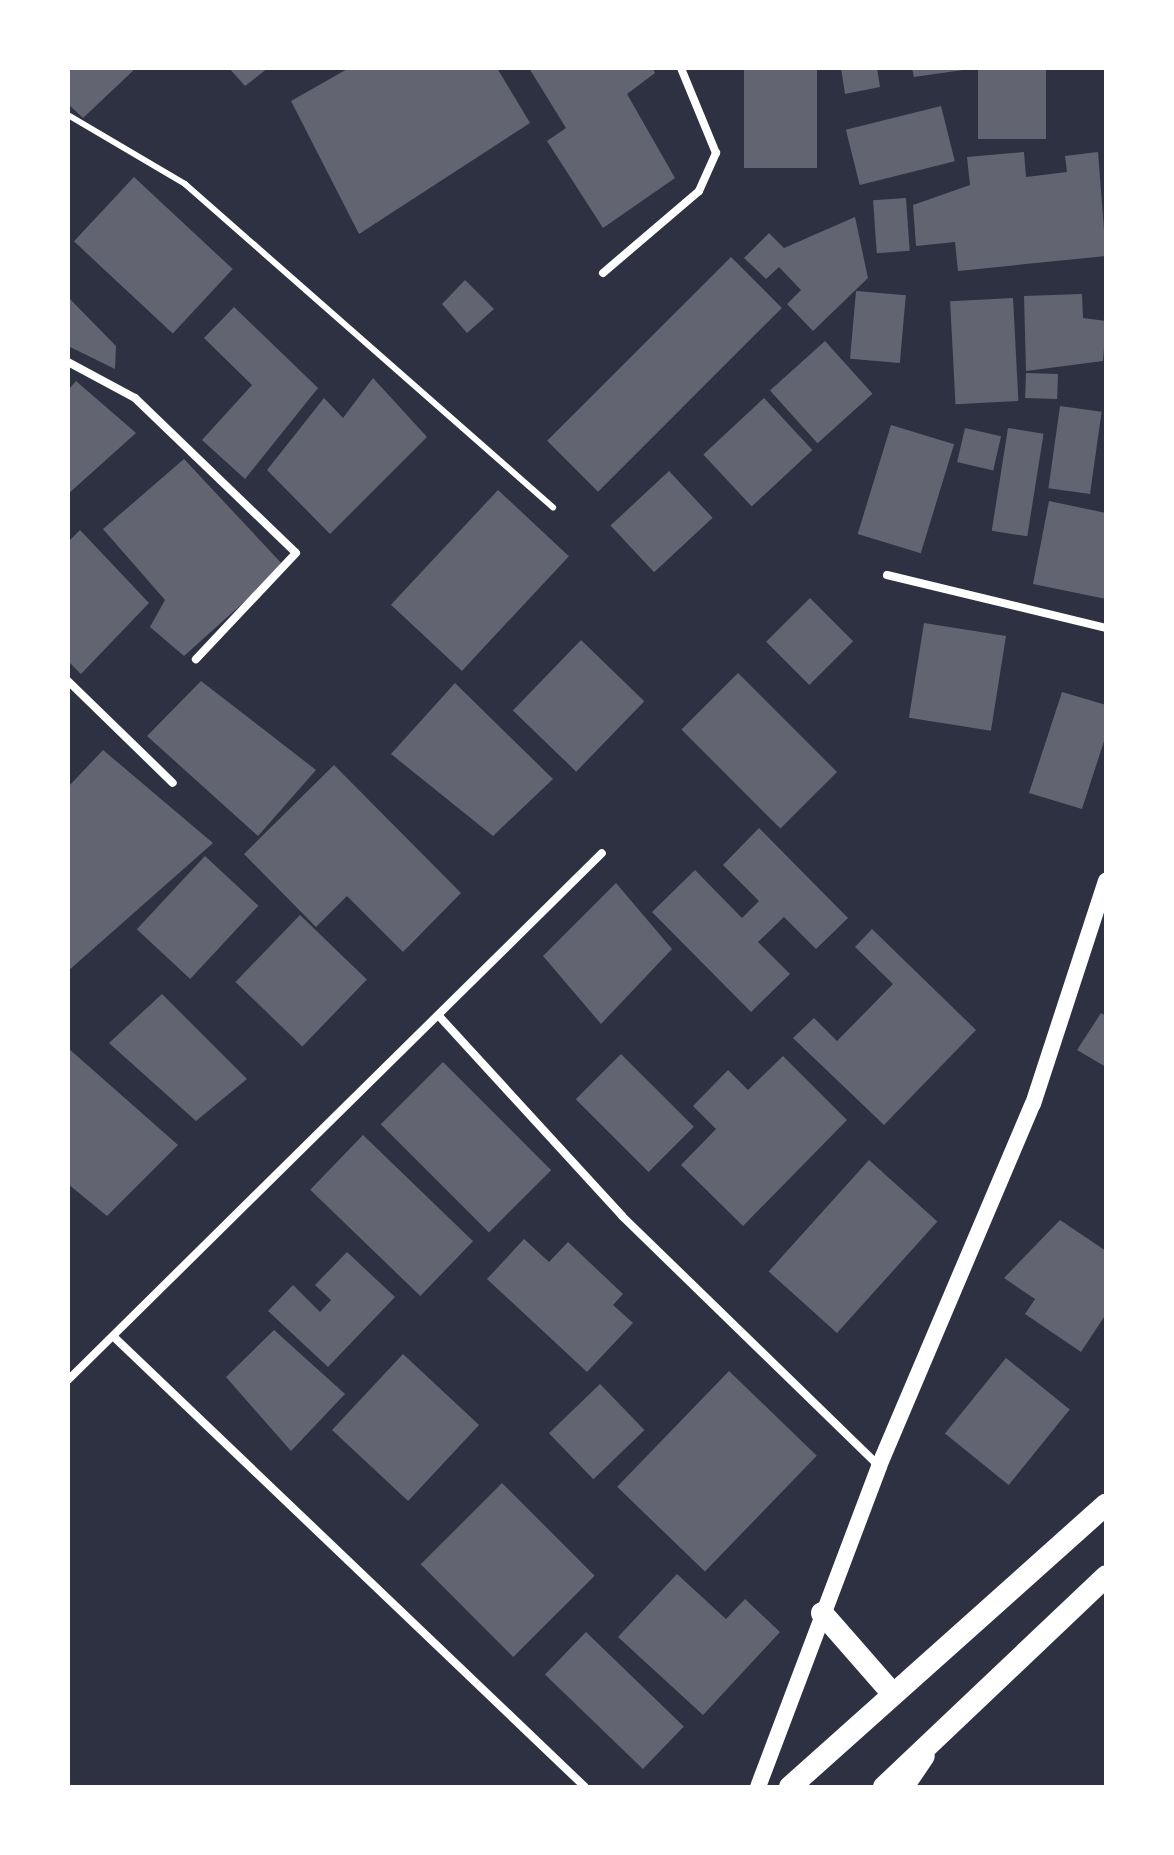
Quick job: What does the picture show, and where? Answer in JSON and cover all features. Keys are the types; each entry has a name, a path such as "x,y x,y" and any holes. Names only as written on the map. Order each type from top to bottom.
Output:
{"highway":[{"path":"790,1787 1106,1504"},
{"path":"884,1787 1106,1576"},
{"path":"822,1613 893,1694"}],"main road":[{"path":"758,1787 879,1466 1033,1104 1106,881"},
{"path":"904,1787 939,1736"}],"street":[{"path":"603,273 699,191 716,153 681,68"},
{"path":"68,362 135,398 296,553 196,659"},
{"path":"887,575 1106,628"},
{"path":"68,681 173,783"},
{"path":"68,1380 602,853"},
{"path":"439,1016 622,1216 879,1466"},
{"path":"114,1337 585,1787"}],"lane":[{"path":"68,115 185,184 553,507"}],"building":[{"path":"68,68 136,68 83,118 68,104"},
{"path":"229,68 268,68 245,86"},
{"path":"349,68 497,68 530,123 359,234 291,101"},
{"path":"529,68 653,68 655,73 627,94 675,178 603,228 547,141 566,128"},
{"path":"744,68 817,68 817,168 744,168"},
{"path":"841,68 877,68 880,87 845,94"},
{"path":"912,68 963,68 963,70 914,77"},
{"path":"978,68 1046,68 1046,139 978,139"},
{"path":"941,106 955,161 860,185 846,130"},
{"path":"1024,152 1026,177 1067,172 1065,156 1098,152 1106,256 958,271 955,242 916,246 913,205 970,185 967,157"},
{"path":"134,177 233,269 173,333 74,241"},
{"path":"906,198 910,251 877,253 873,200"},
{"path":"855,217 868,278 813,331 787,304 801,290 779,267 766,279 744,258 769,233 784,248"},
{"path":"731,257 782,308 598,492 547,441"},
{"path":"465,280 494,309 467,333 442,304"},
{"path":"856,291 906,295 900,363 850,359"},
{"path":"1082,294 1083,318 1106,321 1103,361 1026,371 1024,296"},
{"path":"68,297 116,346 115,369 68,346"},
{"path":"1013,298 1018,401 955,404 950,301"},
{"path":"234,307 318,388 245,479 202,440 252,385 204,338"},
{"path":"825,341 873,394 818,443 770,391"},
{"path":"1026,373 1058,374 1057,399 1025,398"},
{"path":"373,378 427,437 330,534 267,470 324,398 343,418"},
{"path":"76,381 136,433 68,494 68,390"},
{"path":"764,398 812,450 752,507 703,455"},
{"path":"1060,406 1102,412 1090,494 1048,488"},
{"path":"891,425 954,444 921,553 858,534"},
{"path":"965,428 1001,436 993,470 957,462"},
{"path":"1008,428 1044,434 1027,536 992,531"},
{"path":"184,459 284,566 184,656 150,627 165,600 103,529"},
{"path":"669,471 713,518 654,572 610,526"},
{"path":"498,490 569,556 462,671 391,605"},
{"path":"1049,501 1106,513 1106,599 1033,584"},
{"path":"80,530 149,603 81,674 68,661 68,542"},
{"path":"810,598 853,641 809,685 766,642"},
{"path":"924,623 1006,636 991,731 909,718"},
{"path":"581,640 644,701 576,772 513,710"},
{"path":"738,673 837,772 780,829 681,730"},
{"path":"201,681 316,770 258,836 147,736"},
{"path":"455,683 553,779 493,836 391,754"},
{"path":"1062,692 1106,705 1106,735 1082,809 1029,793"},
{"path":"103,750 213,843 68,971 68,787"},
{"path":"334,765 461,893 403,952 347,896 316,927 244,854"},
{"path":"759,828 848,918 816,949 784,917 758,942 790,974 751,1012 652,912 695,870 742,918 759,901 723,865"},
{"path":"205,856 258,906 190,979 137,929"},
{"path":"616,883 672,949 601,1024 543,956"},
{"path":"300,915 367,980 302,1047 235,982"},
{"path":"872,929 976,1030 884,1125 793,1038 814,1018 837,1041 893,984 855,947"},
{"path":"162,994 247,1079 196,1121 109,1043"},
{"path":"1101,1013 1106,1016 1106,1067 1077,1050"},
{"path":"68,1048 178,1145 107,1216 68,1184"},
{"path":"621,1054 694,1127 649,1172 576,1099"},
{"path":"783,1056 847,1120 743,1226 681,1165 716,1129 693,1106 728,1070 748,1090"},
{"path":"443,1062 551,1170 489,1232 381,1124"},
{"path":"363,1135 473,1241 420,1296 310,1190"},
{"path":"869,1160 937,1222 837,1333 769,1271"},
{"path":"1060,1220 1106,1251 1106,1314 1081,1352 1025,1314 1035,1299 1004,1278"},
{"path":"524,1239 549,1262 568,1242 623,1294 613,1305 633,1323 587,1372 487,1279"},
{"path":"347,1252 395,1297 328,1367 268,1311 293,1285 320,1312 331,1300 315,1285"},
{"path":"274,1330 345,1394 291,1451 226,1377"},
{"path":"403,1354 479,1425 408,1501 332,1430"},
{"path":"1006,1358 1070,1410 1009,1485 945,1433"},
{"path":"729,1371 817,1456 705,1572 617,1487"},
{"path":"600,1384 644,1430 593,1479 549,1433"},
{"path":"502,1483 595,1576 513,1657 421,1564"},
{"path":"677,1574 726,1619 745,1599 780,1632 703,1715 618,1637"},
{"path":"586,1632 684,1726 643,1769 545,1674"}]}
